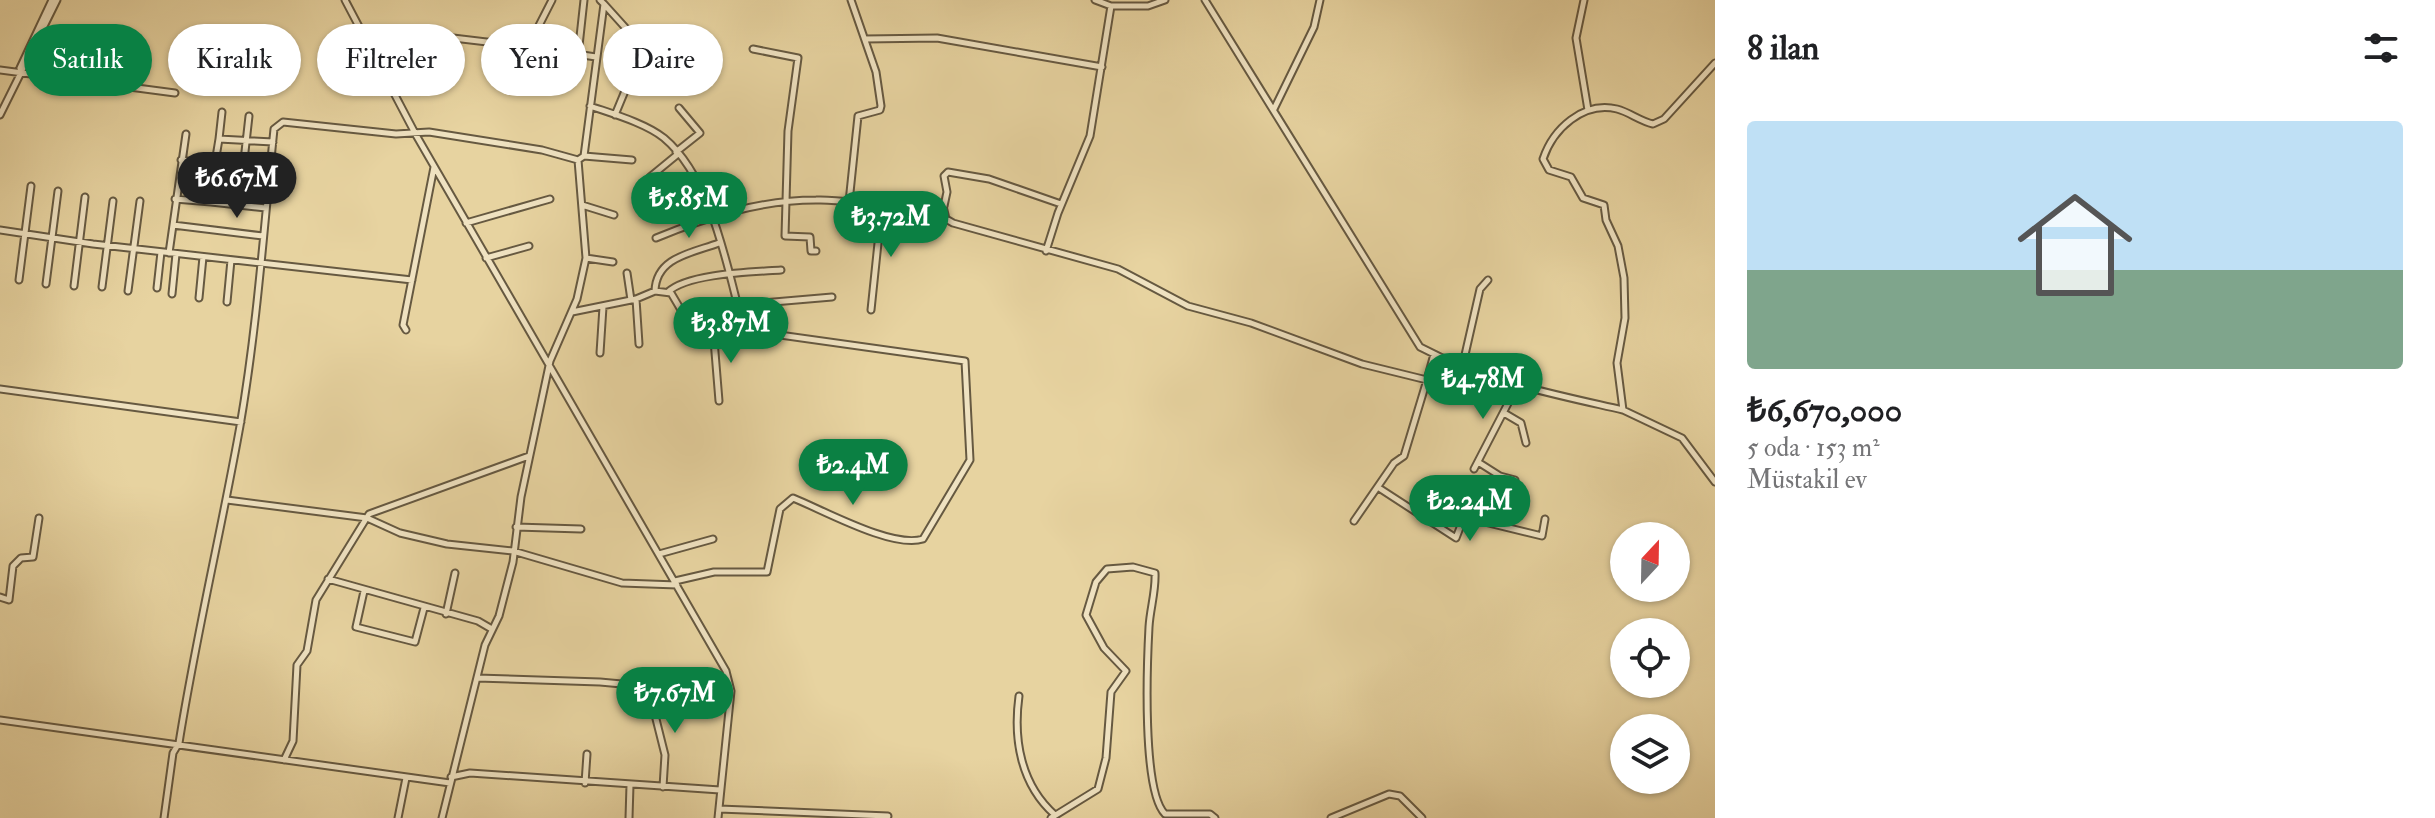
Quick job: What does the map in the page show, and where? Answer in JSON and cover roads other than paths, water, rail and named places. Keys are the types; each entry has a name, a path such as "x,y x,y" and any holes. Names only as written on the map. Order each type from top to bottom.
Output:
{"street":[{"path":"0,108 55,0"},
{"path":"345,0 434,167 726,671 730,694 718,818"},
{"path":"540,24 552,0"},
{"path":"581,24 584,0"},
{"path":"849,202 858,116 881,108 876,72 851,0"},
{"path":"1095,0 1111,6 1148,6 1165,0"},
{"path":"1205,0 1412,339 1462,368 1517,386 1623,410 1682,438 1715,482"},
{"path":"1273,109 1314,27 1320,0"},
{"path":"1584,0 1576,38 1588,110"},
{"path":"442,818 490,628 499,616 529,456 550,366 571,312 586,258 581,158 602,2"},
{"path":"602,2 622,24"},
{"path":"1046,251 1061,204 1088,145 1111,6"},
{"path":"865,39 937,38 1102,67"},
{"path":"753,49 798,58 788,131 785,236 810,237 811,251 816,251"},
{"path":"587,56 596,57"},
{"path":"1623,410 1617,363 1625,295 1615,237 1601,202 1583,198 1571,177 1549,170 1543,159 1555,136 1588,110 1613,108 1653,124 1664,119 1715,63"},
{"path":"0,70 168,92"},
{"path":"0,115 19,73"},
{"path":"615,115 623,96"},
{"path":"590,106 662,137 677,153 712,216 744,330"},
{"path":"650,177 700,133 679,108"},
{"path":"211,202 222,112"},
{"path":"239,205 249,116"},
{"path":"164,818 173,753 179,743 195,642 241,422 274,129 283,122 416,135 447,135 581,158 632,160"},
{"path":"172,294 175,199 186,134"},
{"path":"219,139 273,142"},
{"path":"181,160 215,164"},
{"path":"406,330 403,325 434,167"},
{"path":"1061,204 989,179 948,172 944,176 947,199 943,207 946,219 953,223 1118,269 1188,306 1251,323 1362,364 1427,380"},
{"path":"19,280 31,186"},
{"path":"46,284 58,191"},
{"path":"663,211 700,192"},
{"path":"74,286 85,197"},
{"path":"175,199 266,208"},
{"path":"466,223 550,199"},
{"path":"656,238 712,216 786,202 882,205 920,200 943,207"},
{"path":"102,287 113,201"},
{"path":"128,291 140,201"},
{"path":"582,205 614,215"},
{"path":"871,310 882,205"},
{"path":"173,225 263,236"},
{"path":"0,230 134,249 412,280"},
{"path":"655,291 655,278 665,263 719,243"},
{"path":"486,258 529,246"},
{"path":"157,288 161,252"},
{"path":"199,298 203,257"},
{"path":"586,258 613,262"},
{"path":"227,302 231,260"},
{"path":"571,312 634,300 655,291 668,292 678,284 728,274 781,270"},
{"path":"627,273 634,300 639,344"},
{"path":"1462,368 1480,289 1488,280"},
{"path":"668,292 682,315 707,311"},
{"path":"737,305 832,297"},
{"path":"600,353 603,307"},
{"path":"227,500 367,518 390,530 447,544 513,551 622,583 676,583 714,572 767,572 773,557 780,509 793,498 878,533 911,543 923,539 970,460 965,361 744,330 714,340 719,401"},
{"path":"1354,521 1394,463 1404,456 1434,354"},
{"path":"1474,469 1517,386"},
{"path":"0,389 241,422"},
{"path":"1504,413 1521,423 1526,443"},
{"path":"284,760 293,741 297,665 307,651 316,600 367,518 384,507 529,456"},
{"path":"1478,462 1500,476 1515,480"},
{"path":"1379,488 1456,538 1464,517 1542,536 1545,519"},
{"path":"0,597 9,600 13,566 21,558 33,557 39,518"},
{"path":"516,527 581,529"},
{"path":"659,554 713,539"},
{"path":"1019,696 1016,728 1023,765 1038,800 1053,817 1098,789 1104,767 1111,692 1126,671 1104,648 1086,615 1096,582 1107,569 1121,566 1155,573 1149,625 1149,749 1158,807 1165,814 1210,814 1215,818"},
{"path":"446,614 455,573"},
{"path":"328,579 478,621 490,628"},
{"path":"364,591 356,627 415,642 424,608"},
{"path":"477,678 517,677 730,694"},
{"path":"648,687 665,755 663,787"},
{"path":"0,720 179,743 406,778 450,780 470,773 720,790"},
{"path":"585,783 587,754"},
{"path":"398,818 406,778"},
{"path":"629,818 630,785"},
{"path":"1331,818 1389,794 1401,797 1422,818"},
{"path":"719,809 888,816"}]}
